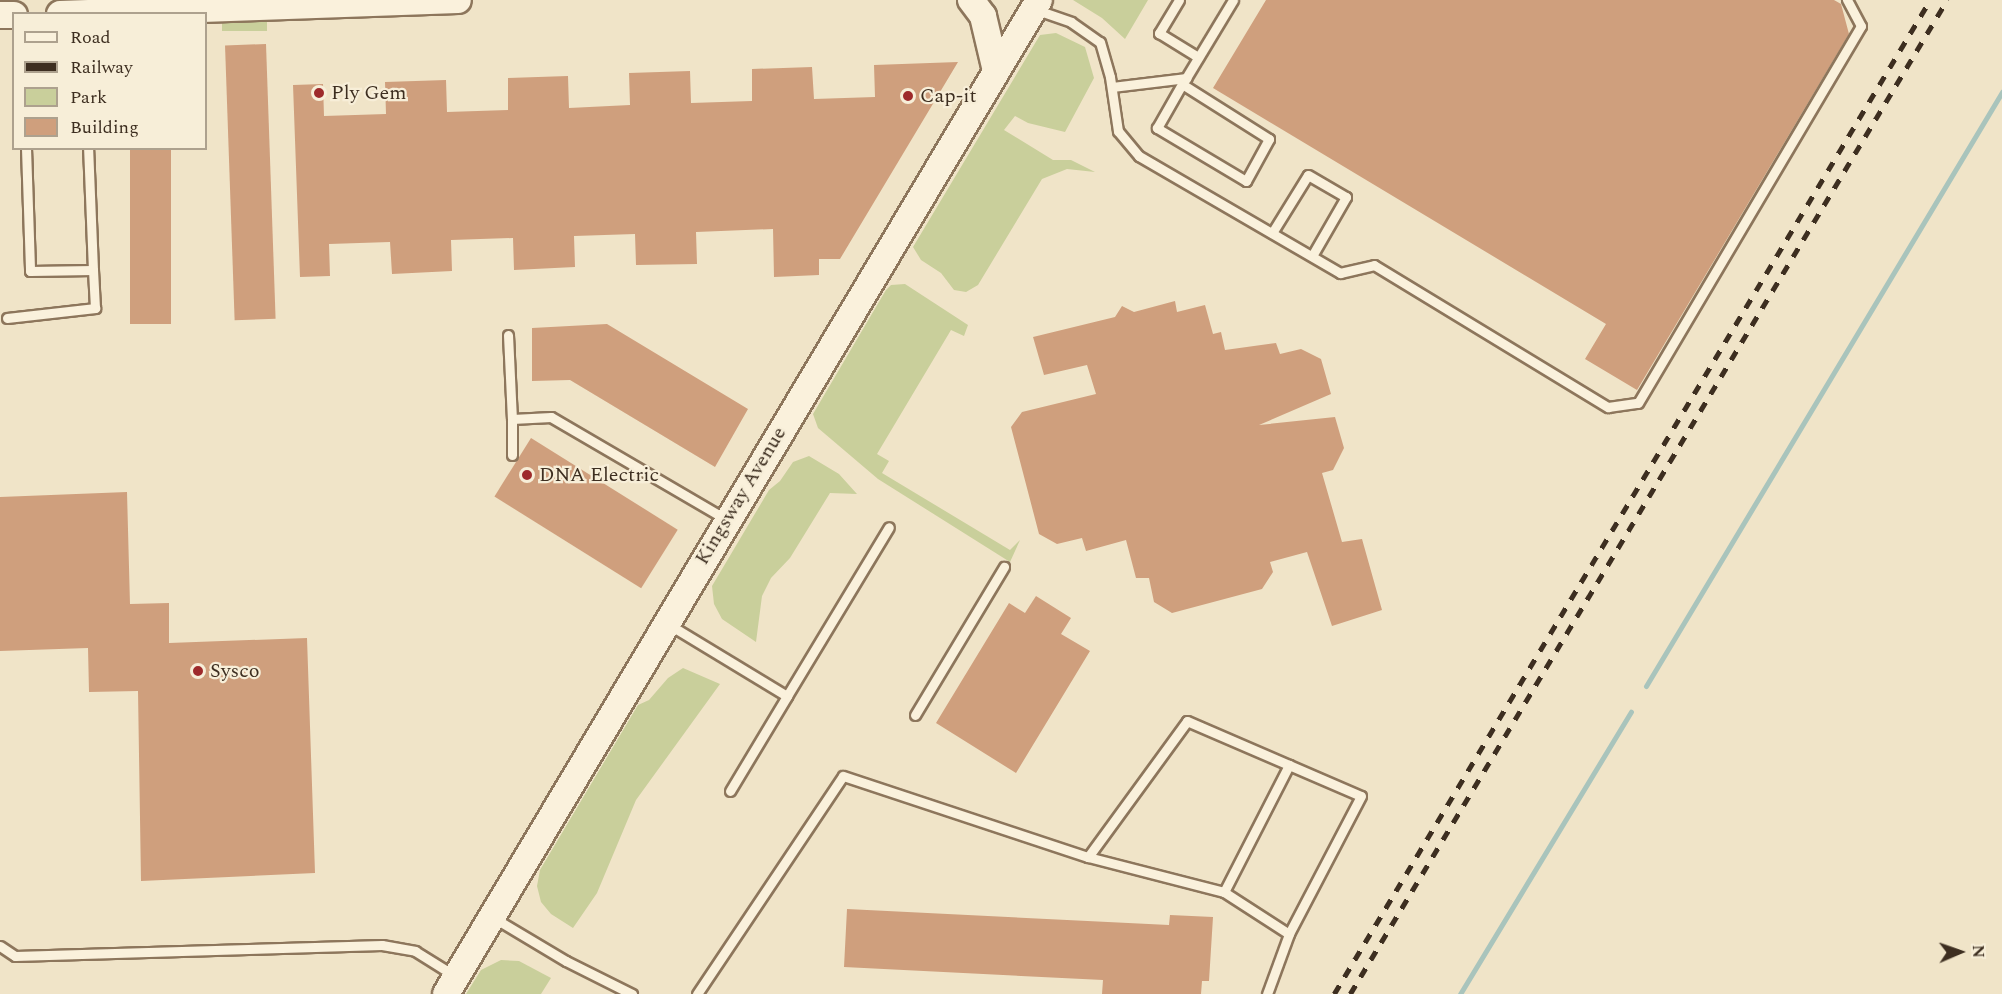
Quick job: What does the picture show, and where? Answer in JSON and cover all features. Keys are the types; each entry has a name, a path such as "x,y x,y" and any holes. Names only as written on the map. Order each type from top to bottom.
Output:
{"main road":[{"path":"69,12 96,6 458,0"},
{"path":"971,0 983,16 996,71"},
{"name":"Kingsway Avenue","path":"451,985 996,71 1029,3"}],"lane":[{"path":"1179,0 1159,33 1198,57"},
{"path":"1112,87 1184,81 1269,139 1246,181 1157,128 1184,81 1198,57 1233,0"},
{"path":"1029,3 1071,22 1100,42 1112,87 1118,131 1139,156 1340,273 1374,265 1608,407 1638,403 1861,26 1847,0"},
{"path":"26,150 30,271 93,270"},
{"path":"7,318 95,309 88,150"},
{"path":"1272,233 1308,175 1346,197 1312,256"},
{"path":"508,335 512,454"},
{"path":"512,420 551,417 727,520"},
{"path":"730,791 889,527"},
{"path":"915,715 1004,567"},
{"path":"666,623 787,696"},
{"path":"1088,857 1187,721 1361,796 1289,934 1267,994"},
{"path":"1224,892 1289,765"},
{"path":"697,994 843,776 1088,857 1224,892 1289,934"},
{"path":"491,917 566,961 633,994"},
{"path":"0,946 15,956 382,945 415,951 451,985"}],"green space":[{"path":"1073,0 1148,0 1125,39 1102,18"},
{"path":"222,20 267,20 267,31 222,31"},
{"path":"1056,33 1085,47 1094,78 1065,132 1028,123 1015,116 1004,130 1053,160 1071,160 1095,172 1067,169 1042,179 978,285 966,292 954,290 941,273 921,260 913,247 1040,35"},
{"path":"905,284 968,325 964,336 951,330 877,454 889,461 882,473 1010,550 1020,540 1010,562 878,479 818,428 813,414 886,290 891,285"},
{"path":"809,456 839,474 857,494 830,493 790,558 771,578 762,596 756,642 722,619 714,604 712,586 769,490 780,481 793,462"},
{"path":"683,668 720,684 636,800 597,893 573,928 551,914 541,902 537,886 540,870 638,705 649,700 668,678"},
{"path":"501,960 519,961 551,978 541,994 466,994 481,970"}],"building":[{"path":"1266,0 1834,0 1841,4 1849,34 1637,390 1585,359 1606,324 1213,88"},
{"path":"266,44 276,319 235,320 225,45"},
{"path":"958,62 840,259 819,259 819,275 774,277 773,229 696,232 697,264 636,265 635,234 574,236 575,267 514,270 513,238 451,240 452,271 392,274 390,242 329,244 330,276 300,277 293,85 323,84 324,116 386,114 385,82 446,80 447,112 508,110 508,78 568,76 569,108 630,105 629,73 690,71 691,103 752,101 752,69 812,67 814,99 875,97 874,65"},
{"path":"130,150 171,150 171,324 130,324"},
{"path":"1175,301 1177,312 1205,305 1213,334 1221,332 1225,350 1276,343 1280,354 1301,349 1321,359 1331,394 1259,425 1335,417 1344,448 1333,470 1322,473 1342,542 1362,539 1382,610 1332,626 1307,552 1270,562 1273,572 1262,589 1172,613 1154,602 1149,578 1136,578 1126,540 1086,551 1082,538 1057,544 1039,534 1011,427 1022,412 1096,394 1087,365 1044,375 1033,337 1115,317 1122,306 1134,312"},
{"path":"607,324 748,409 715,467 570,380 532,381 532,328"},
{"path":"531,438 678,530 641,588 494,497"},
{"name":"Sysco","path":"127,492 130,604 169,603 169,643 307,638 315,873 141,881 138,691 89,692 88,648 0,651 0,497"},
{"path":"1036,596 1071,618 1061,634 1090,651 1016,773 936,723 1009,603 1025,613"},
{"path":"847,909 1169,925 1170,915 1213,917 1209,981 1202,981 1201,994 1102,994 1103,980 844,967"}],"waterway":[{"path":"1646,686 2002,92"},
{"path":"1460,994 1631,712"}],"railway":[{"path":"1334,994 1930,0"},
{"path":"1350,994 1947,0"}],"place":[{"name":"Ply Gem","path":"319,93"},
{"name":"Cap-it","path":"908,96"},
{"name":"DNA Electric","path":"527,475"},
{"name":"Sysco","path":"198,671"}]}
